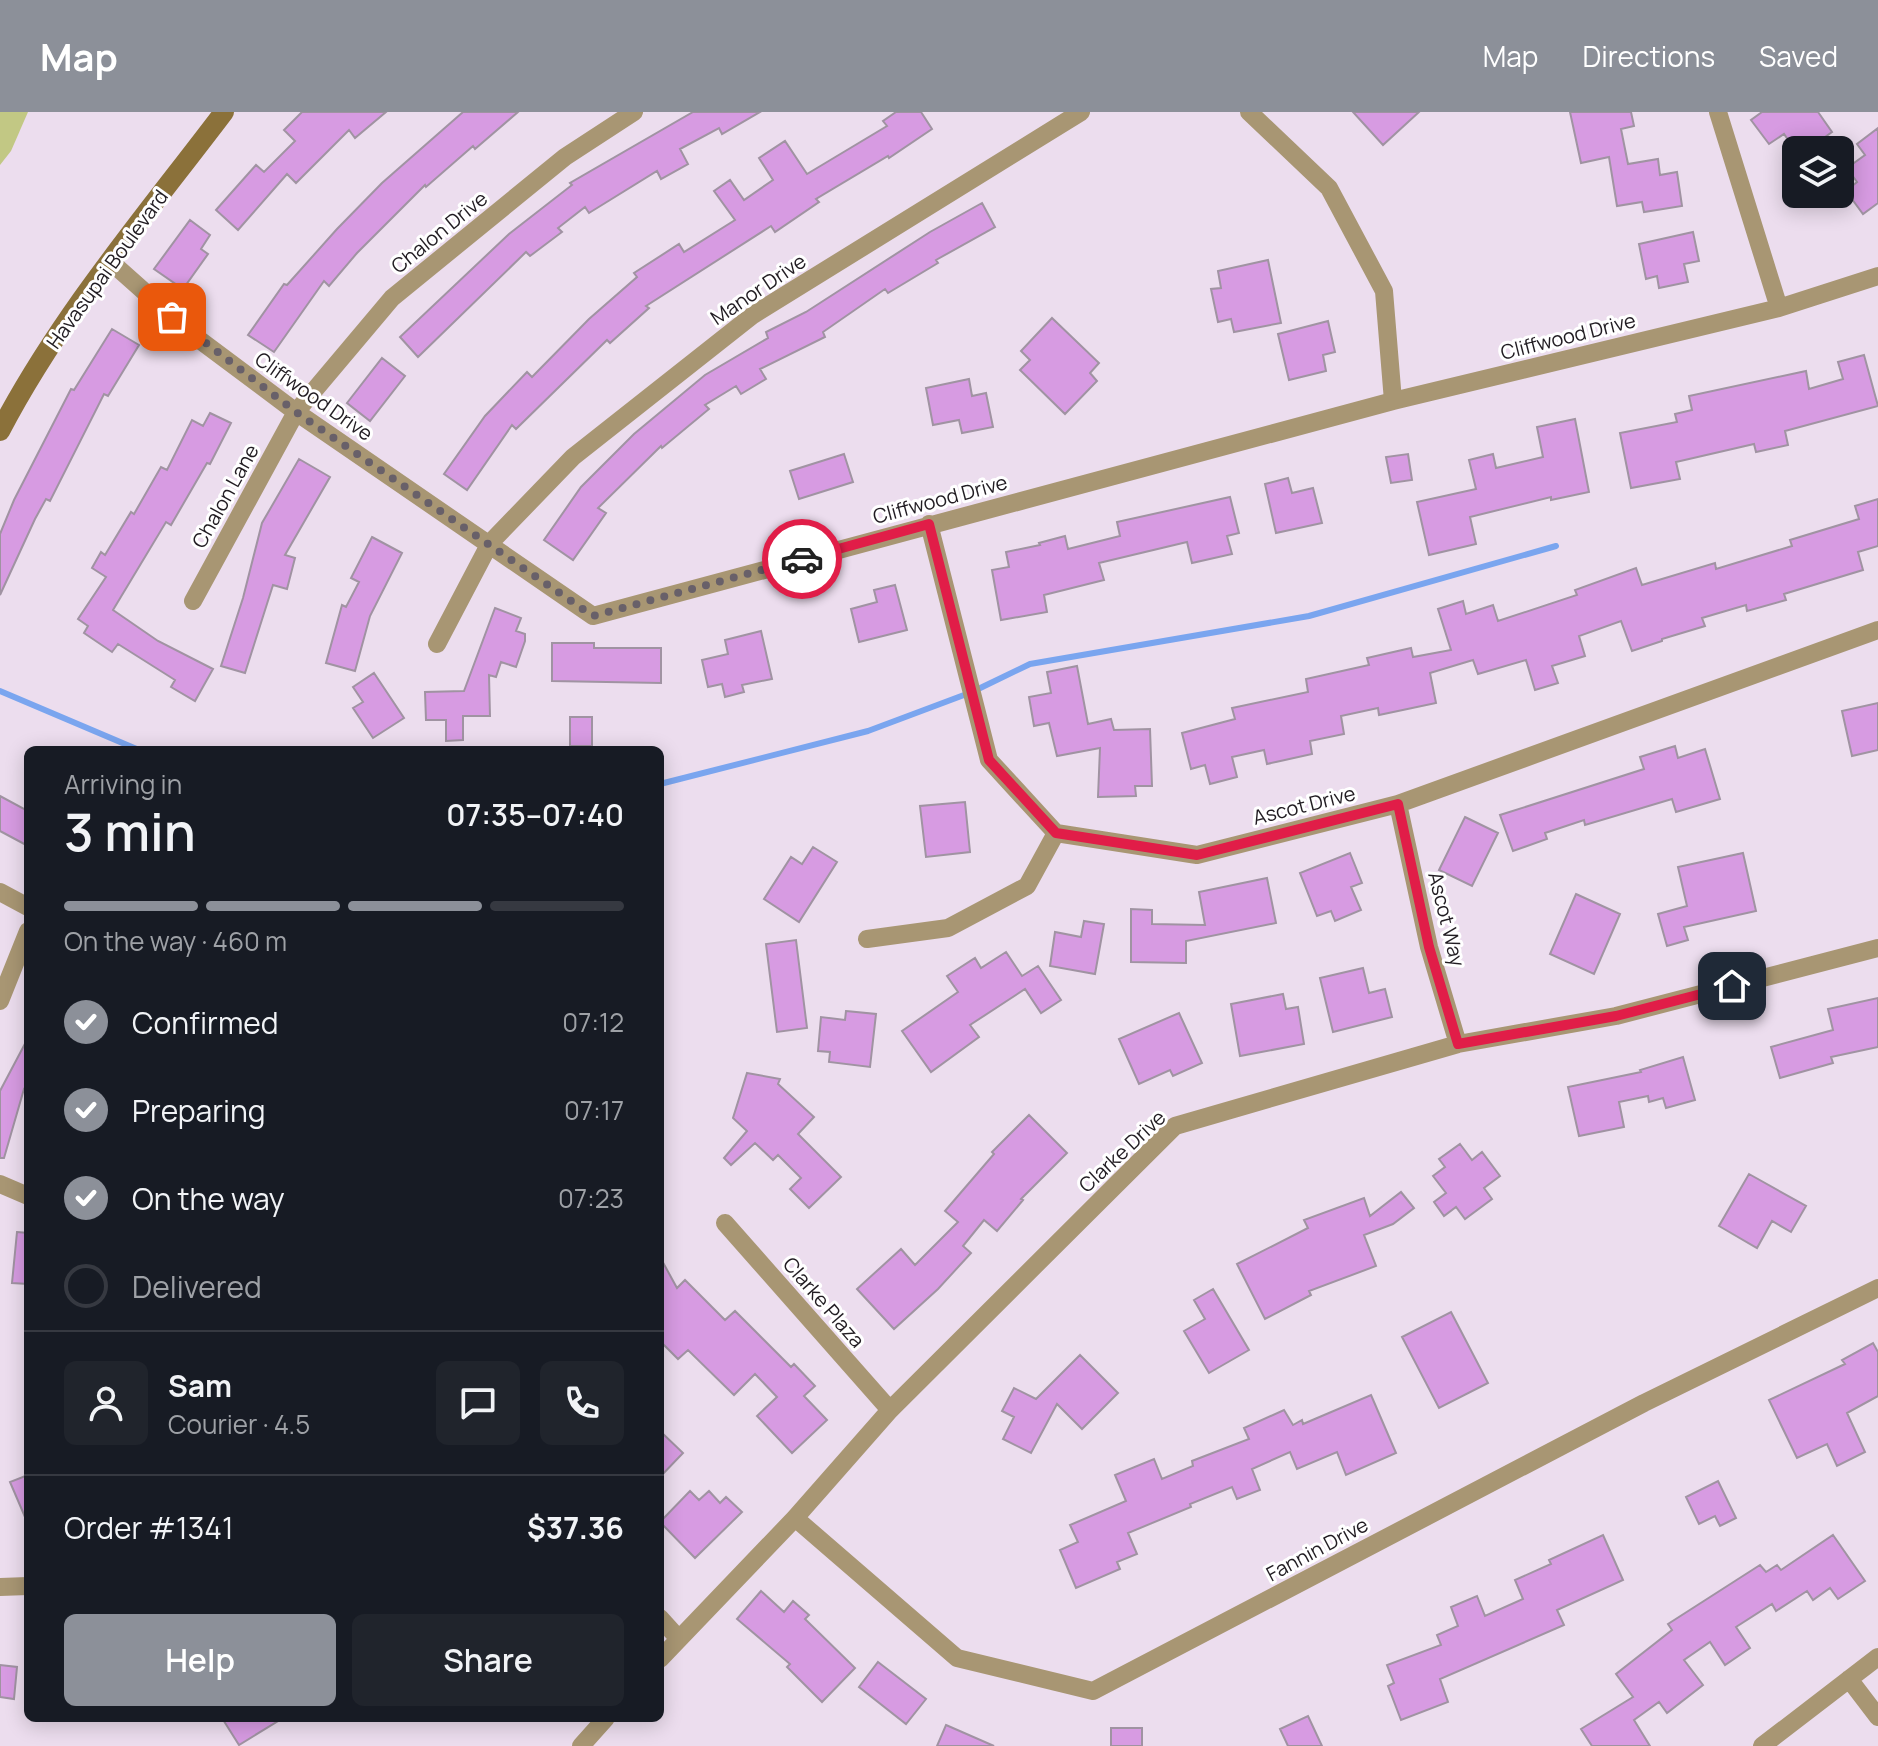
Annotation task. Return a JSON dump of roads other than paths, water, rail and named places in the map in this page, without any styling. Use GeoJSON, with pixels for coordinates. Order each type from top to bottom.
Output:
{"type":"FeatureCollection","features":[{"type":"Feature","properties":{"kind":"street","name":"Havasupai Boulevard"},"geometry":{"type":"LineString","coordinates":[[0,431],[27,380],[224,112]]}},
{"type":"Feature","properties":{"kind":"street","name":"Chalon Drive"},"geometry":{"type":"LineString","coordinates":[[296,412],[392,298],[565,157],[634,112]]}},
{"type":"Feature","properties":{"kind":"street","name":"Manor Drive"},"geometry":{"type":"LineString","coordinates":[[437,644],[490,543],[573,457],[753,315],[1081,112]]}},
{"type":"Feature","properties":{"kind":"street"},"geometry":{"type":"LineString","coordinates":[[1249,112],[1329,188],[1384,291],[1393,401]]}},
{"type":"Feature","properties":{"kind":"street"},"geometry":{"type":"LineString","coordinates":[[1718,112],[1779,308]]}},
{"type":"Feature","properties":{"kind":"street","name":"Cliffwood Drive"},"geometry":{"type":"LineString","coordinates":[[111,262],[193,335],[296,412],[593,616],[1393,401],[1779,308],[1878,276]]}},
{"type":"Feature","properties":{"kind":"street","name":"Chalon Lane"},"geometry":{"type":"LineString","coordinates":[[193,601],[296,412]]}},
{"type":"Feature","properties":{"kind":"street"},"geometry":{"type":"LineString","coordinates":[[867,939],[948,928],[1027,886],[1056,833],[989,760],[929,524]]}},
{"type":"Feature","properties":{"kind":"street","name":"Ascot Drive"},"geometry":{"type":"LineString","coordinates":[[1056,833],[1197,855],[1398,804],[1878,630]]}},
{"type":"Feature","properties":{"kind":"street","name":"Ascot Way"},"geometry":{"type":"LineString","coordinates":[[1398,804],[1429,947],[1458,1044]]}},
{"type":"Feature","properties":{"kind":"street"},"geometry":{"type":"LineString","coordinates":[[0,892],[24,905]]}},
{"type":"Feature","properties":{"kind":"street"},"geometry":{"type":"LineString","coordinates":[[0,1001],[24,941]]}},
{"type":"Feature","properties":{"kind":"street","name":"Clarke Drive"},"geometry":{"type":"LineString","coordinates":[[664,1655],[795,1518],[890,1410],[1175,1126],[1458,1044],[1616,1016],[1878,948]]}},
{"type":"Feature","properties":{"kind":"street"},"geometry":{"type":"LineString","coordinates":[[0,1184],[24,1194]]}},
{"type":"Feature","properties":{"kind":"street","name":"Clarke Plaza"},"geometry":{"type":"LineString","coordinates":[[725,1223],[890,1410]]}},
{"type":"Feature","properties":{"kind":"street","name":"Fannin Drive"},"geometry":{"type":"LineString","coordinates":[[795,1518],[957,1658],[1093,1691],[1644,1403],[1878,1288]]}},
{"type":"Feature","properties":{"kind":"street"},"geometry":{"type":"LineString","coordinates":[[0,1587],[24,1586]]}},
{"type":"Feature","properties":{"kind":"street"},"geometry":{"type":"LineString","coordinates":[[664,1622],[679,1639]]}},
{"type":"Feature","properties":{"kind":"street"},"geometry":{"type":"LineString","coordinates":[[1762,1746],[1878,1657]]}},
{"type":"Feature","properties":{"kind":"street"},"geometry":{"type":"LineString","coordinates":[[1849,1679],[1878,1717]]}},
{"type":"Feature","properties":{"kind":"street"},"geometry":{"type":"LineString","coordinates":[[581,1746],[602,1722]]}},
{"type":"Feature","properties":{"kind":"waterway"},"geometry":{"type":"LineString","coordinates":[[664,783],[868,731],[972,692],[1030,664],[1309,616],[1556,546]]}},
{"type":"Feature","properties":{"kind":"waterway"},"geometry":{"type":"LineString","coordinates":[[0,691],[130,746]]}}]}
